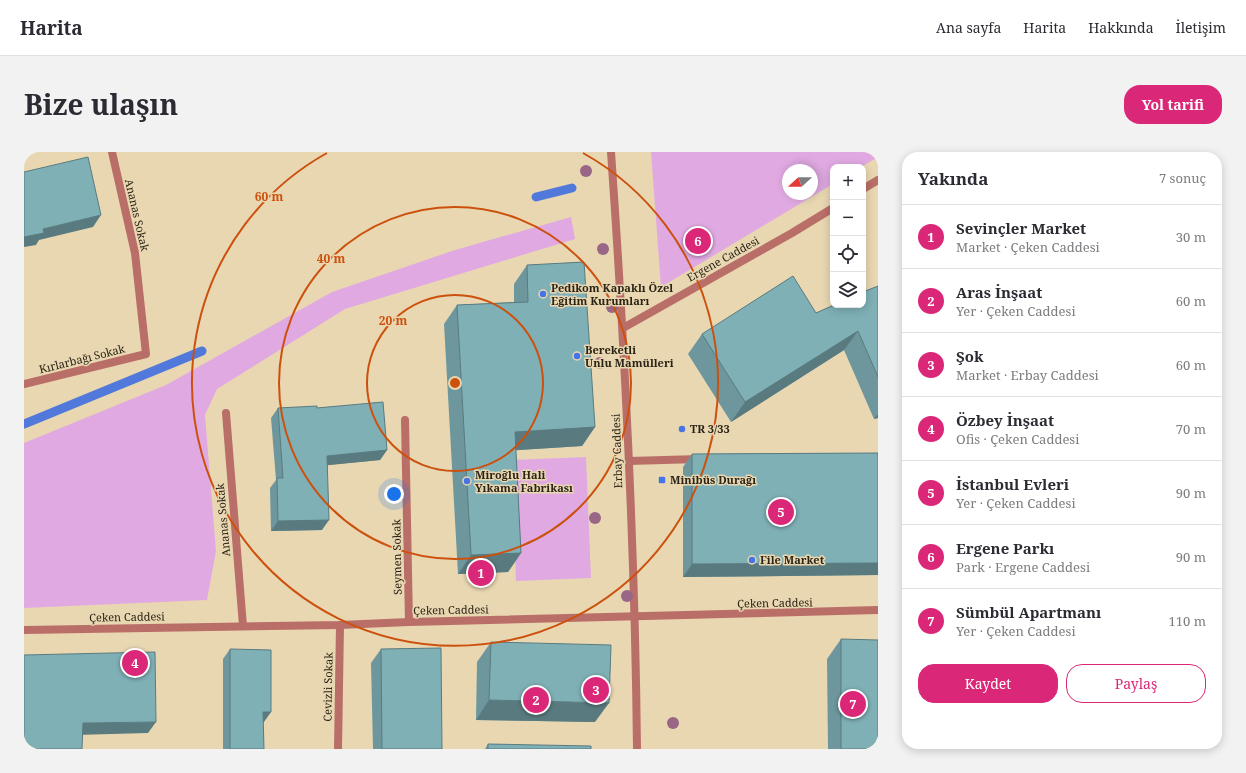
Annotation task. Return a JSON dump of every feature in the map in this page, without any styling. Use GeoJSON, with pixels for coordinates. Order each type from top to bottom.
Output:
{"type":"FeatureCollection","features":[{"type":"Feature","properties":{"kind":"street","name":"Ananas Sokak"},"geometry":{"type":"LineString","coordinates":[[112,152],[135,253],[146,354]]}},
{"type":"Feature","properties":{"kind":"street","name":"Erbay Caddesi"},"geometry":{"type":"LineString","coordinates":[[612,152],[623,328],[635,616],[637,749]]}},
{"type":"Feature","properties":{"kind":"street"},"geometry":{"type":"LineString","coordinates":[[866,187],[878,180]]}},
{"type":"Feature","properties":{"kind":"street","name":"Ergene Caddesi"},"geometry":{"type":"LineString","coordinates":[[623,328],[792,233],[830,210]]}},
{"type":"Feature","properties":{"kind":"street","name":"Kırlarbağı Sokak"},"geometry":{"type":"LineString","coordinates":[[24,384],[146,354]]}},
{"type":"Feature","properties":{"kind":"street","name":"Ananas Sokak"},"geometry":{"type":"LineString","coordinates":[[226,412],[243,626]]}},
{"type":"Feature","properties":{"kind":"street","name":"Seymen Sokak"},"geometry":{"type":"LineString","coordinates":[[405,420],[409,622]]}},
{"type":"Feature","properties":{"kind":"street"},"geometry":{"type":"LineString","coordinates":[[628,461],[710,459]]}},
{"type":"Feature","properties":{"kind":"street","name":"Çeken Caddesi"},"geometry":{"type":"LineString","coordinates":[[24,630],[340,625],[878,610]]}},
{"type":"Feature","properties":{"kind":"street","name":"Cevizli Sokak"},"geometry":{"type":"LineString","coordinates":[[338,749],[340,625]]}},
{"type":"Feature","properties":{"kind":"shaded area"},"geometry":{"type":"Polygon","coordinates":[[[651,152],[878,152],[878,157],[866,164],[830,164],[830,186],[818,193],[818,164],[782,164],[782,200],[806,200],[661,287],[651,152]]]}},
{"type":"Feature","properties":{"kind":"shaded area"},"geometry":{"type":"Polygon","coordinates":[[[571,217],[575,239],[345,309],[217,389],[205,415],[216,551],[207,600],[24,608],[24,443],[166,385],[332,292],[455,250],[571,217]]]}},
{"type":"Feature","properties":{"kind":"shaded area"},"geometry":{"type":"Polygon","coordinates":[[[586,457],[591,578],[516,581],[512,460],[586,457]]]}},
{"type":"Feature","properties":{"kind":"building"},"geometry":{"type":"Polygon","coordinates":[[[88,157],[101,215],[43,229],[44,233],[24,237],[24,172],[88,157]]]}},
{"type":"Feature","properties":{"kind":"building"},"geometry":{"type":"Polygon","coordinates":[[[584,262],[595,427],[515,432],[521,553],[471,555],[457,305],[528,302],[527,265],[584,262]]]}},
{"type":"Feature","properties":{"kind":"building"},"geometry":{"type":"Polygon","coordinates":[[[793,276],[816,313],[830,307],[830,308],[866,308],[866,291],[878,286],[878,377],[858,331],[745,402],[702,334],[793,276]]]}},
{"type":"Feature","properties":{"kind":"building"},"geometry":{"type":"Polygon","coordinates":[[[383,402],[387,450],[327,456],[329,520],[278,521],[277,478],[283,478],[278,408],[317,406],[317,408],[383,402]]]}},
{"type":"Feature","properties":{"kind":"building"},"geometry":{"type":"Polygon","coordinates":[[[878,453],[878,563],[692,564],[692,454],[878,453]]]}},
{"type":"Feature","properties":{"kind":"building"},"geometry":{"type":"Polygon","coordinates":[[[841,639],[878,640],[878,749],[841,749],[841,639]]]}},
{"type":"Feature","properties":{"kind":"building"},"geometry":{"type":"Polygon","coordinates":[[[491,642],[611,645],[609,703],[489,700],[491,642]]]}},
{"type":"Feature","properties":{"kind":"building"},"geometry":{"type":"Polygon","coordinates":[[[441,648],[442,749],[382,749],[381,649],[441,648]]]}},
{"type":"Feature","properties":{"kind":"building"},"geometry":{"type":"Polygon","coordinates":[[[230,649],[271,650],[271,712],[263,712],[264,749],[230,749],[230,649]]]}},
{"type":"Feature","properties":{"kind":"building"},"geometry":{"type":"Polygon","coordinates":[[[155,652],[156,722],[83,723],[82,749],[24,749],[24,655],[155,652]]]}},
{"type":"Feature","properties":{"kind":"building"},"geometry":{"type":"Polygon","coordinates":[[[488,744],[591,746],[591,749],[488,749],[488,744]]]}},
{"type":"Feature","properties":{"kind":"waterway"},"geometry":{"type":"LineString","coordinates":[[536,197],[572,188]]}},
{"type":"Feature","properties":{"kind":"waterway"},"geometry":{"type":"LineString","coordinates":[[24,424],[202,351]]}},
{"type":"Feature","properties":{"kind":"place","name":"Ergene Parkı"},"geometry":{"type":"Point","coordinates":[698,241]}},
{"type":"Feature","properties":{"kind":"place","name":"Pedikom Kapaklı Özel Eğitim Kurumları"},"geometry":{"type":"Point","coordinates":[543,294]}},
{"type":"Feature","properties":{"kind":"place","name":"Bereketli Unlu Mamülleri"},"geometry":{"type":"Point","coordinates":[577,356]}},
{"type":"Feature","properties":{"kind":"place","name":"TR 3/33"},"geometry":{"type":"Point","coordinates":[682,429]}},
{"type":"Feature","properties":{"kind":"place","name":"Minibüs Durağı"},"geometry":{"type":"Point","coordinates":[662,480]}},
{"type":"Feature","properties":{"kind":"place","name":"Miroğlu Hali Yıkama Fabrikası"},"geometry":{"type":"Point","coordinates":[467,481]}},
{"type":"Feature","properties":{"kind":"place","name":"İstanbul Evleri"},"geometry":{"type":"Point","coordinates":[781,512]}},
{"type":"Feature","properties":{"kind":"place","name":"File Market"},"geometry":{"type":"Point","coordinates":[752,560]}},
{"type":"Feature","properties":{"kind":"place","name":"Sevinçler Market"},"geometry":{"type":"Point","coordinates":[481,573]}},
{"type":"Feature","properties":{"kind":"place","name":"Özbey İnşaat"},"geometry":{"type":"Point","coordinates":[135,663]}},
{"type":"Feature","properties":{"kind":"place","name":"Şok"},"geometry":{"type":"Point","coordinates":[596,690]}},
{"type":"Feature","properties":{"kind":"place","name":"Aras İnşaat"},"geometry":{"type":"Point","coordinates":[536,700]}},
{"type":"Feature","properties":{"kind":"place","name":"Sümbül Apartmanı"},"geometry":{"type":"Point","coordinates":[853,704]}}]}
